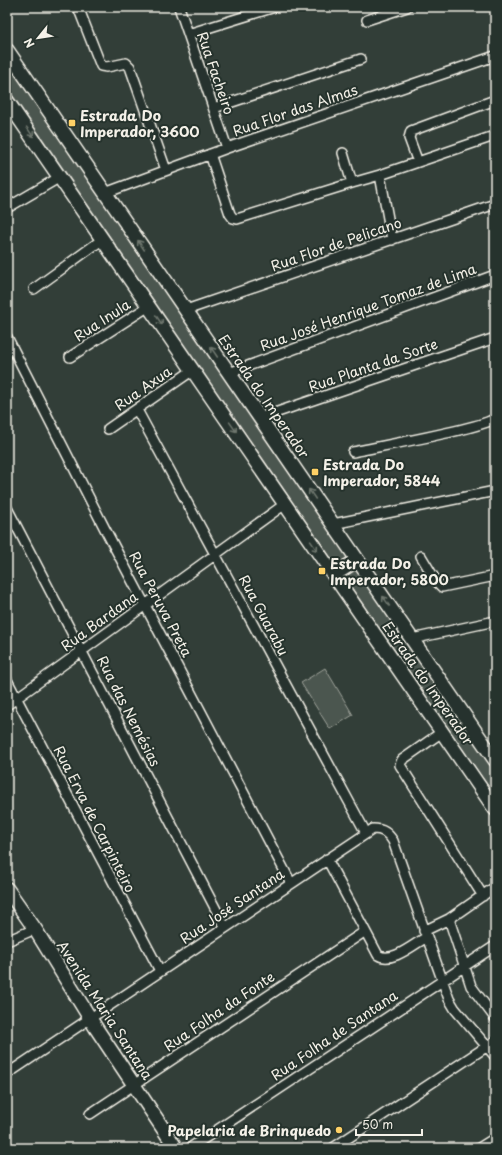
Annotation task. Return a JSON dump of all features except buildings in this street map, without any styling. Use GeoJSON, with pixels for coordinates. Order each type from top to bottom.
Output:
{"type":"FeatureCollection","features":[{"type":"Feature","properties":{"kind":"main road","name":"Estrada do Imperador"},"geometry":{"type":"LineString","coordinates":[[7,50],[495,760]]}},
{"type":"Feature","properties":{"kind":"main road","name":"Estrada do Imperador"},"geometry":{"type":"LineString","coordinates":[[7,101],[495,809]]}},
{"type":"Feature","properties":{"kind":"main road"},"geometry":{"type":"LineString","coordinates":[[334,575],[357,560]]}},
{"type":"Feature","properties":{"kind":"main road","name":"Avenida Maria Santana"},"geometry":{"type":"LineString","coordinates":[[7,889],[35,929],[90,1018],[176,1148]]}},
{"type":"Feature","properties":{"kind":"street"},"geometry":{"type":"LineString","coordinates":[[78,7],[101,66],[107,68],[126,63],[130,67],[166,170]]}},
{"type":"Feature","properties":{"kind":"street","name":"Rua Facheiro"},"geometry":{"type":"LineString","coordinates":[[179,7],[227,148]]}},
{"type":"Feature","properties":{"kind":"street"},"geometry":{"type":"LineString","coordinates":[[188,34],[275,7]]}},
{"type":"Feature","properties":{"kind":"street"},"geometry":{"type":"LineString","coordinates":[[367,20],[407,7]]}},
{"type":"Feature","properties":{"kind":"street","name":"Rua Flor das Almas"},"geometry":{"type":"LineString","coordinates":[[105,193],[227,148],[495,56]]}},
{"type":"Feature","properties":{"kind":"street"},"geometry":{"type":"LineString","coordinates":[[214,108],[361,59]]}},
{"type":"Feature","properties":{"kind":"street"},"geometry":{"type":"LineString","coordinates":[[416,158],[409,138],[411,131],[495,100]]}},
{"type":"Feature","properties":{"kind":"street"},"geometry":{"type":"LineString","coordinates":[[210,154],[230,214],[234,219],[255,215],[380,175],[491,137]]}},
{"type":"Feature","properties":{"kind":"street"},"geometry":{"type":"LineString","coordinates":[[343,153],[352,183]]}},
{"type":"Feature","properties":{"kind":"street"},"geometry":{"type":"LineString","coordinates":[[380,175],[392,240]]}},
{"type":"Feature","properties":{"kind":"street"},"geometry":{"type":"LineString","coordinates":[[7,208],[60,177]]}},
{"type":"Feature","properties":{"kind":"street","name":"Rua Flor de Pelicano"},"geometry":{"type":"LineString","coordinates":[[186,310],[495,204]]}},
{"type":"Feature","properties":{"kind":"street"},"geometry":{"type":"LineString","coordinates":[[34,290],[103,239]]}},
{"type":"Feature","properties":{"kind":"street","name":"Rua José Henrique Tomaz de Lima"},"geometry":{"type":"LineString","coordinates":[[229,373],[495,275]]}},
{"type":"Feature","properties":{"kind":"street","name":"Rua Inula"},"geometry":{"type":"LineString","coordinates":[[70,358],[149,306]]}},
{"type":"Feature","properties":{"kind":"street","name":"Rua Peruva Preta"},"geometry":{"type":"LineString","coordinates":[[7,337],[145,605],[291,882]]}},
{"type":"Feature","properties":{"kind":"street","name":"Rua Planta da Sorte"},"geometry":{"type":"LineString","coordinates":[[260,418],[495,338]]}},
{"type":"Feature","properties":{"kind":"street","name":"Rua Axua"},"geometry":{"type":"LineString","coordinates":[[108,429],[193,370]]}},
{"type":"Feature","properties":{"kind":"street","name":"Rua Guarabu"},"geometry":{"type":"LineString","coordinates":[[137,410],[366,833]]}},
{"type":"Feature","properties":{"kind":"street"},"geometry":{"type":"LineString","coordinates":[[354,452],[470,427],[489,422],[495,418]]}},
{"type":"Feature","properties":{"kind":"street"},"geometry":{"type":"LineString","coordinates":[[333,524],[495,491]]}},
{"type":"Feature","properties":{"kind":"street","name":"Rua Bardana"},"geometry":{"type":"LineString","coordinates":[[7,705],[285,504]]}},
{"type":"Feature","properties":{"kind":"street","name":"Rua das Nemésias"},"geometry":{"type":"LineString","coordinates":[[7,508],[83,651],[225,927]]}},
{"type":"Feature","properties":{"kind":"street"},"geometry":{"type":"LineString","coordinates":[[421,556],[436,581],[442,587],[495,576]]}},
{"type":"Feature","properties":{"kind":"street"},"geometry":{"type":"LineString","coordinates":[[412,639],[495,621]]}},
{"type":"Feature","properties":{"kind":"street","name":"Rua Erva de Carpinteiro"},"geometry":{"type":"LineString","coordinates":[[7,680],[160,971]]}},
{"type":"Feature","properties":{"kind":"street"},"geometry":{"type":"LineString","coordinates":[[442,732],[402,760],[400,765],[483,896]]}},
{"type":"Feature","properties":{"kind":"street","name":"Rua José Santana"},"geometry":{"type":"LineString","coordinates":[[7,1074],[291,882],[373,829],[379,829],[389,834],[393,841],[405,870],[441,981],[455,1009],[495,1056]]}},
{"type":"Feature","properties":{"kind":"street"},"geometry":{"type":"LineString","coordinates":[[327,859],[373,949],[383,958],[393,957],[495,887]]}},
{"type":"Feature","properties":{"kind":"street"},"geometry":{"type":"LineString","coordinates":[[449,919],[464,966],[475,993],[495,1018]]}},
{"type":"Feature","properties":{"kind":"street"},"geometry":{"type":"LineString","coordinates":[[7,941],[35,929]]}},
{"type":"Feature","properties":{"kind":"street","name":"Rua Folha da Fonte"},"geometry":{"type":"LineString","coordinates":[[90,1114],[364,932]]}},
{"type":"Feature","properties":{"kind":"street","name":"Rua Folha de Santana"},"geometry":{"type":"LineString","coordinates":[[190,1148],[495,946]]}},
{"type":"Feature","properties":{"kind":"street"},"geometry":{"type":"LineString","coordinates":[[333,1148],[495,1041]]}},
{"type":"Feature","properties":{"kind":"street"},"geometry":{"type":"LineString","coordinates":[[479,1148],[495,1138]]}},
{"type":"Feature","properties":{"kind":"shaded area"},"geometry":{"type":"Polygon","coordinates":[[[7,63],[495,772],[495,796],[7,87],[7,63]]]}},
{"type":"Feature","properties":{"kind":"shaded area"},"geometry":{"type":"Polygon","coordinates":[[[325,668],[353,715],[330,729],[301,683],[325,668]]]}},
{"type":"Feature","properties":{"kind":"place","name":"Estrada Do Imperador, 3600"},"geometry":{"type":"Point","coordinates":[72,123]}},
{"type":"Feature","properties":{"kind":"place","name":"Estrada Do Imperador, 5844"},"geometry":{"type":"Point","coordinates":[315,472]}},
{"type":"Feature","properties":{"kind":"place","name":"Estrada Do Imperador, 5800"},"geometry":{"type":"Point","coordinates":[322,571]}},
{"type":"Feature","properties":{"kind":"place","name":"Papelaria de Brinquedo"},"geometry":{"type":"Point","coordinates":[339,1130]}}]}
